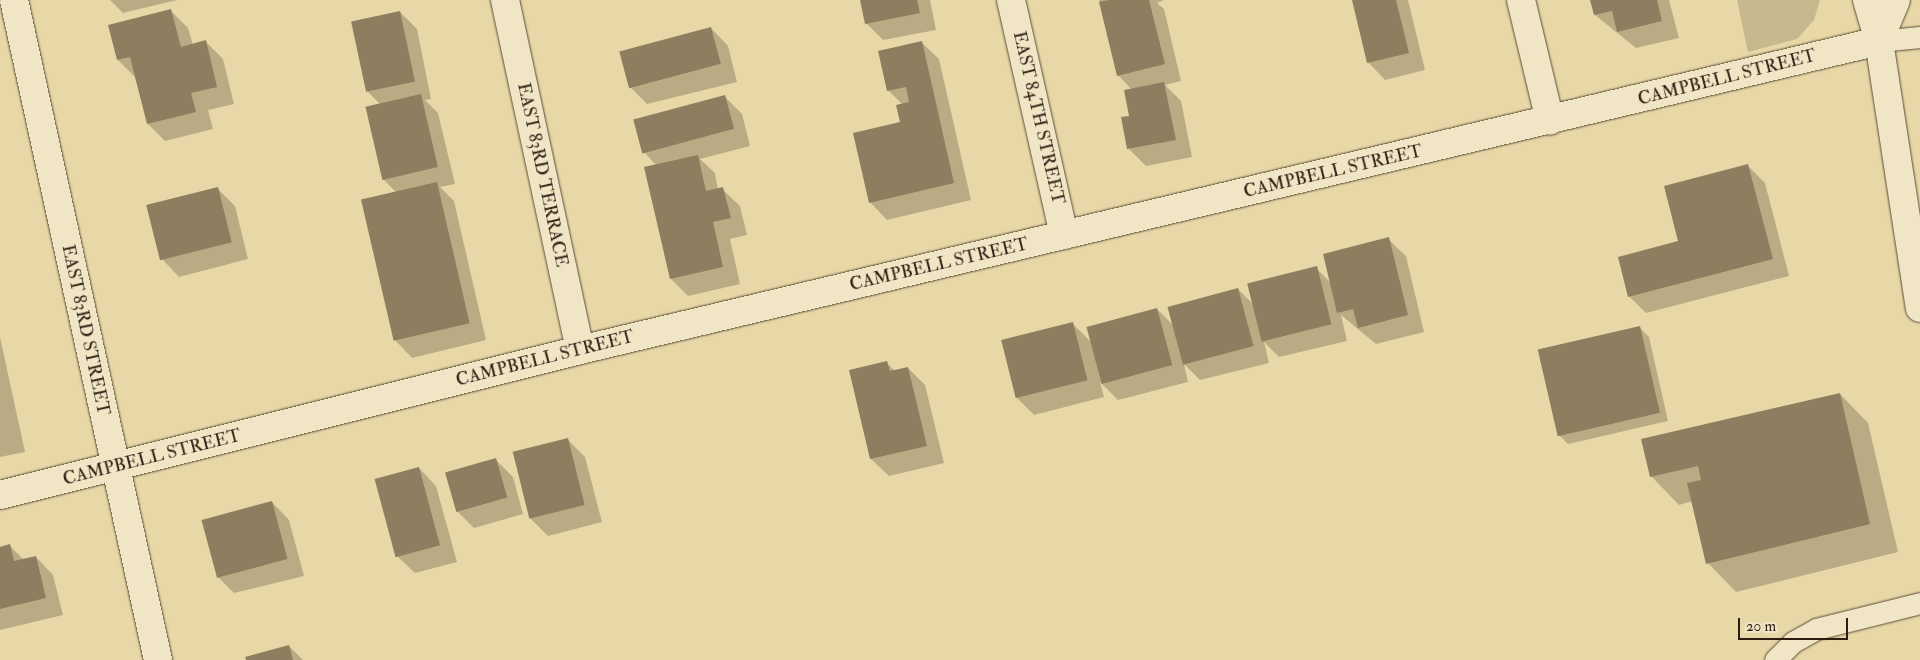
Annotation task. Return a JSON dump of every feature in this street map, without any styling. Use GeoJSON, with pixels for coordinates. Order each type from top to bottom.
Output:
{"type":"FeatureCollection","features":[{"type":"Feature","properties":{"kind":"street","name":"EAST 83RD STREET"},"geometry":{"type":"LineString","coordinates":[[14,0],[114,468],[158,660]]}},
{"type":"Feature","properties":{"kind":"street","name":"EAST 83RD TERRACE"},"geometry":{"type":"LineString","coordinates":[[505,0],[580,350]]}},
{"type":"Feature","properties":{"kind":"street","name":"EAST 84TH STREET"},"geometry":{"type":"LineString","coordinates":[[1011,0],[1064,235]]}},
{"type":"Feature","properties":{"kind":"street"},"geometry":{"type":"LineString","coordinates":[[1521,0],[1550,121]]}},
{"type":"Feature","properties":{"kind":"street"},"geometry":{"type":"LineString","coordinates":[[1867,0],[1879,41],[1920,308]]}},
{"type":"Feature","properties":{"kind":"street"},"geometry":{"type":"LineString","coordinates":[[1879,41],[1896,0]]}},
{"type":"Feature","properties":{"kind":"street","name":"CAMPBELL STREET"},"geometry":{"type":"LineString","coordinates":[[0,495],[580,350],[1550,121],[1879,41]]}},
{"type":"Feature","properties":{"kind":"lane"},"geometry":{"type":"LineString","coordinates":[[1879,41],[1920,37]]}},
{"type":"Feature","properties":{"kind":"lane"},"geometry":{"type":"LineString","coordinates":[[1775,660],[1793,642],[1816,629],[1920,603]]}},
{"type":"Feature","properties":{"kind":"shaded area"},"geometry":{"type":"Polygon","coordinates":[[[1737,0],[1820,0],[1814,20],[1797,39],[1748,52],[1737,0]]]}},
{"type":"Feature","properties":{"kind":"building"},"geometry":{"type":"Polygon","coordinates":[[[860,0],[917,0],[920,13],[865,24],[860,0]]]}},
{"type":"Feature","properties":{"kind":"building"},"geometry":{"type":"Polygon","coordinates":[[[1109,0],[1149,0],[1165,64],[1117,76],[1099,2],[1109,0]]]}},
{"type":"Feature","properties":{"kind":"building"},"geometry":{"type":"Polygon","coordinates":[[[1352,0],[1396,0],[1409,53],[1367,63],[1352,0]]]}},
{"type":"Feature","properties":{"kind":"building"},"geometry":{"type":"Polygon","coordinates":[[[1590,0],[1657,0],[1662,21],[1617,32],[1612,11],[1594,15],[1590,0]]]}},
{"type":"Feature","properties":{"kind":"building"},"geometry":{"type":"Polygon","coordinates":[[[171,9],[181,47],[206,40],[217,87],[191,93],[196,112],[147,124],[130,57],[117,60],[108,25],[171,9]]]}},
{"type":"Feature","properties":{"kind":"building"},"geometry":{"type":"Polygon","coordinates":[[[400,11],[415,81],[366,92],[351,21],[400,11]]]}},
{"type":"Feature","properties":{"kind":"building"},"geometry":{"type":"Polygon","coordinates":[[[711,27],[721,64],[629,88],[619,52],[711,27]]]}},
{"type":"Feature","properties":{"kind":"building"},"geometry":{"type":"Polygon","coordinates":[[[922,41],[954,183],[869,203],[853,133],[900,122],[896,105],[909,102],[906,87],[887,91],[878,51],[922,41]]]}},
{"type":"Feature","properties":{"kind":"building"},"geometry":{"type":"Polygon","coordinates":[[[1164,82],[1176,140],[1127,149],[1121,117],[1129,116],[1124,90],[1164,82]]]}},
{"type":"Feature","properties":{"kind":"building"},"geometry":{"type":"Polygon","coordinates":[[[421,94],[438,167],[382,180],[365,107],[421,94]]]}},
{"type":"Feature","properties":{"kind":"building"},"geometry":{"type":"Polygon","coordinates":[[[725,95],[734,129],[642,153],[633,120],[725,95]]]}},
{"type":"Feature","properties":{"kind":"building"},"geometry":{"type":"Polygon","coordinates":[[[698,155],[706,191],[723,187],[731,218],[713,222],[723,267],[670,279],[644,167],[698,155]]]}},
{"type":"Feature","properties":{"kind":"building"},"geometry":{"type":"Polygon","coordinates":[[[1748,164],[1773,259],[1628,297],[1618,257],[1678,241],[1664,186],[1748,164]]]}},
{"type":"Feature","properties":{"kind":"building"},"geometry":{"type":"Polygon","coordinates":[[[437,182],[470,323],[394,341],[361,200],[437,182]]]}},
{"type":"Feature","properties":{"kind":"building"},"geometry":{"type":"Polygon","coordinates":[[[218,187],[232,242],[160,260],[146,205],[218,187]]]}},
{"type":"Feature","properties":{"kind":"building"},"geometry":{"type":"Polygon","coordinates":[[[1389,237],[1408,315],[1358,328],[1353,309],[1337,313],[1323,254],[1389,237]]]}},
{"type":"Feature","properties":{"kind":"building"},"geometry":{"type":"Polygon","coordinates":[[[1317,266],[1332,324],[1262,342],[1247,283],[1317,266]]]}},
{"type":"Feature","properties":{"kind":"building"},"geometry":{"type":"Polygon","coordinates":[[[1238,288],[1254,346],[1183,365],[1167,307],[1238,288]]]}},
{"type":"Feature","properties":{"kind":"building"},"geometry":{"type":"Polygon","coordinates":[[[1157,308],[1172,365],[1102,384],[1086,327],[1157,308]]]}},
{"type":"Feature","properties":{"kind":"building"},"geometry":{"type":"Polygon","coordinates":[[[1073,322],[1088,380],[1016,398],[1001,340],[1073,322]]]}},
{"type":"Feature","properties":{"kind":"building"},"geometry":{"type":"Polygon","coordinates":[[[1640,326],[1660,413],[1558,436],[1538,350],[1640,326]]]}},
{"type":"Feature","properties":{"kind":"building"},"geometry":{"type":"Polygon","coordinates":[[[887,361],[890,371],[908,367],[927,446],[870,459],[849,370],[887,361]]]}},
{"type":"Feature","properties":{"kind":"building"},"geometry":{"type":"Polygon","coordinates":[[[1840,393],[1870,524],[1706,564],[1687,483],[1701,480],[1698,466],[1650,477],[1641,439],[1840,393]]]}},
{"type":"Feature","properties":{"kind":"building"},"geometry":{"type":"Polygon","coordinates":[[[568,438],[585,505],[529,519],[513,452],[568,438]]]}},
{"type":"Feature","properties":{"kind":"building"},"geometry":{"type":"Polygon","coordinates":[[[496,458],[507,497],[456,512],[445,473],[496,458]]]}},
{"type":"Feature","properties":{"kind":"building"},"geometry":{"type":"Polygon","coordinates":[[[419,467],[440,545],[396,557],[375,479],[419,467]]]}},
{"type":"Feature","properties":{"kind":"building"},"geometry":{"type":"Polygon","coordinates":[[[272,501],[288,559],[217,578],[201,520],[272,501]]]}},
{"type":"Feature","properties":{"kind":"building"},"geometry":{"type":"Polygon","coordinates":[[[10,544],[14,561],[36,556],[46,598],[0,609],[0,547],[10,544]]]}},
{"type":"Feature","properties":{"kind":"building"},"geometry":{"type":"Polygon","coordinates":[[[289,645],[293,660],[246,660],[245,657],[289,645]]]}}]}
